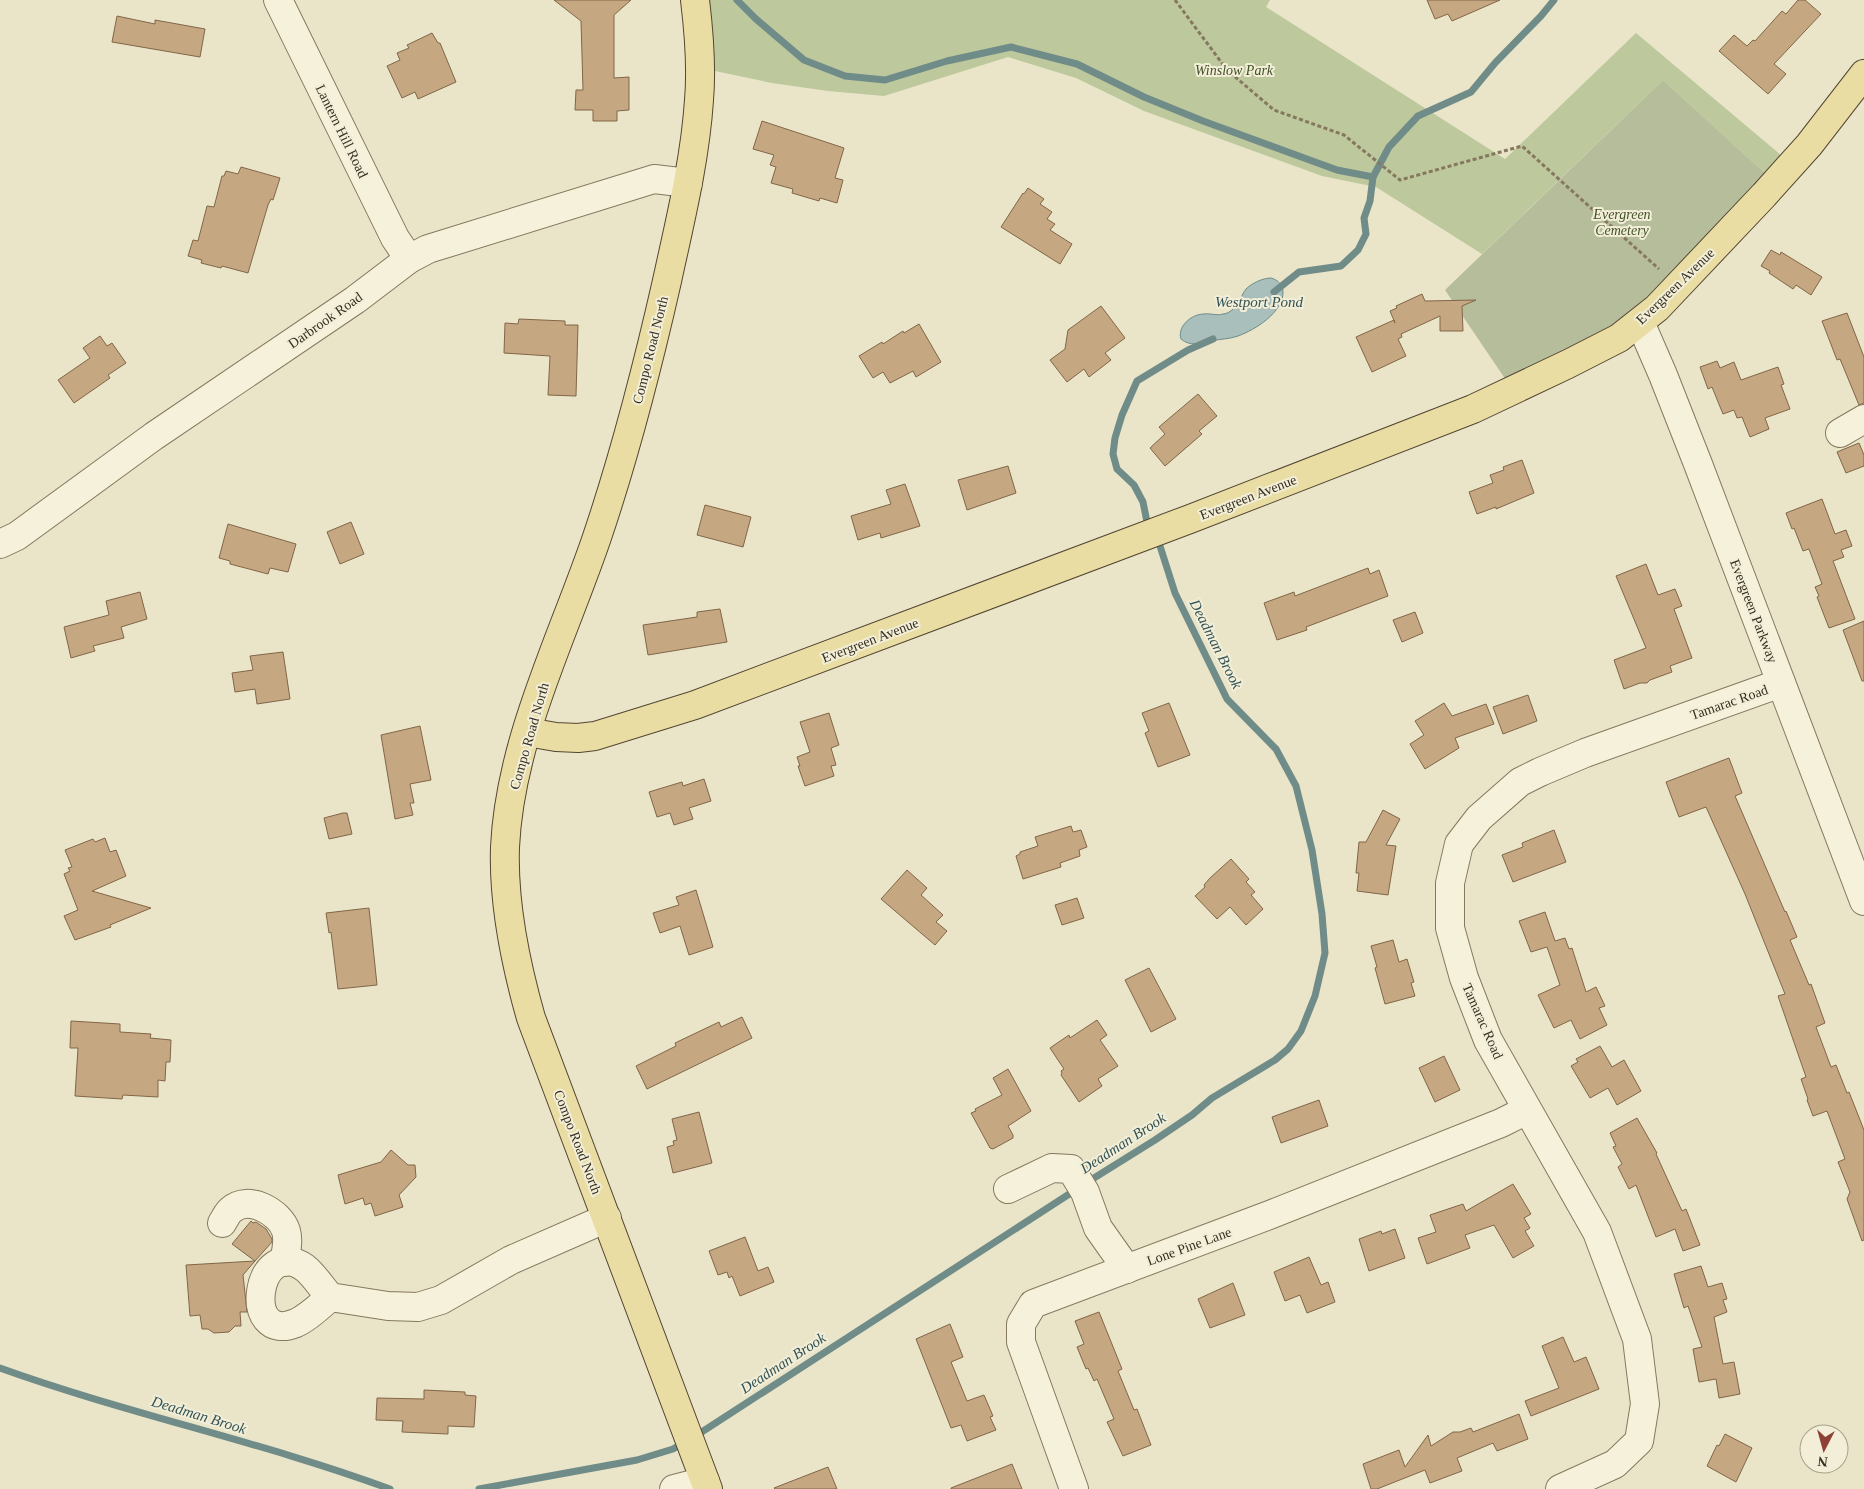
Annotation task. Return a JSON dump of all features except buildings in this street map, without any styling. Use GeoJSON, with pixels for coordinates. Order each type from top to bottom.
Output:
{"type":"FeatureCollection","features":[{"type":"Feature","properties":{"kind":"main road","name":"Compo Road North"},"geometry":{"type":"LineString","coordinates":[[695,0],[700,46],[698,117],[688,183],[658,320],[622,459],[591,555],[527,732],[516,770],[505,847],[512,939],[531,1018],[706,1485]]}},
{"type":"Feature","properties":{"kind":"main road","name":"Evergreen Avenue"},"geometry":{"type":"LineString","coordinates":[[527,732],[556,737],[578,738],[595,736],[651,720],[741,689],[1180,523],[1473,409],[1619,338],[1640,322],[1678,286],[1809,145],[1864,78]]}},
{"type":"Feature","properties":{"kind":"street","name":"Lantern Hill Road"},"geometry":{"type":"LineString","coordinates":[[278,0],[395,238],[409,259]]}},
{"type":"Feature","properties":{"kind":"street","name":"Darbrook Road"},"geometry":{"type":"LineString","coordinates":[[0,544],[17,536],[154,436],[347,306],[409,259],[428,249],[654,178],[688,183]]}},
{"type":"Feature","properties":{"kind":"street","name":"Evergreen Parkway"},"geometry":{"type":"LineString","coordinates":[[1640,322],[1667,383],[1864,901]]}},
{"type":"Feature","properties":{"kind":"street"},"geometry":{"type":"LineString","coordinates":[[1840,433],[1864,419]]}},
{"type":"Feature","properties":{"kind":"street","name":"Tamarac Road"},"geometry":{"type":"LineString","coordinates":[[1560,1489],[1615,1464],[1639,1441],[1645,1404],[1637,1339],[1597,1232],[1526,1110],[1488,1040],[1464,978],[1450,928],[1450,883],[1459,844],[1479,818],[1520,782],[1540,772],[1585,753],[1782,683]]}},
{"type":"Feature","properties":{"kind":"street","name":"Lone Pine Lane"},"geometry":{"type":"LineString","coordinates":[[1074,1489],[1021,1342],[1021,1324],[1032,1304],[1318,1196],[1501,1124],[1526,1110]]}},
{"type":"Feature","properties":{"kind":"street"},"geometry":{"type":"LineString","coordinates":[[1008,1189],[1052,1168],[1071,1169],[1082,1185],[1098,1228],[1127,1268]]}},
{"type":"Feature","properties":{"kind":"street"},"geometry":{"type":"LineString","coordinates":[[222,1223],[232,1209],[241,1205],[262,1206],[286,1229],[288,1238],[284,1262]]}},
{"type":"Feature","properties":{"kind":"street"},"geometry":{"type":"LineString","coordinates":[[330,1297],[297,1322],[285,1326],[275,1325],[266,1320],[262,1312],[260,1296],[262,1282],[268,1270],[284,1262],[293,1263],[305,1268],[330,1297],[388,1306],[418,1307],[440,1300],[511,1260],[607,1218]]}},
{"type":"Feature","properties":{"kind":"street"},"geometry":{"type":"LineString","coordinates":[[674,1489],[706,1485]]}},
{"type":"Feature","properties":{"kind":"path"},"geometry":{"type":"LineString","coordinates":[[1175,0],[1227,70],[1274,110],[1344,135],[1400,180],[1522,146],[1678,286]]}},
{"type":"Feature","properties":{"kind":"green space","name":"Winslow Park"},"geometry":{"type":"Polygon","coordinates":[[[709,0],[1270,0],[1266,7],[1505,159],[1636,33],[1782,156],[1768,176],[1663,80],[1482,254],[1376,187],[1322,176],[1144,111],[1076,78],[1008,57],[884,96],[772,83],[715,71],[709,0]]]}},
{"type":"Feature","properties":{"kind":"green space","name":"Evergreen Cemetery"},"geometry":{"type":"Polygon","coordinates":[[[1663,80],[1768,176],[1628,317],[1508,383],[1445,290],[1663,80]]]}},
{"type":"Feature","properties":{"kind":"water","name":"Westport Pond"},"geometry":{"type":"Polygon","coordinates":[[[1271,278],[1278,281],[1282,286],[1282,299],[1274,313],[1260,325],[1232,338],[1196,344],[1188,343],[1181,339],[1180,334],[1183,326],[1194,316],[1227,313],[1237,305],[1248,287],[1261,280],[1271,278]]]}},
{"type":"Feature","properties":{"kind":"waterway"},"geometry":{"type":"LineString","coordinates":[[737,0],[804,60],[845,76],[885,80],[947,61],[1011,47],[1077,64],[1144,97],[1203,121],[1337,170],[1373,177]]}},
{"type":"Feature","properties":{"kind":"waterway","name":"Deadman Brook"},"geometry":{"type":"LineString","coordinates":[[1274,292],[1299,272],[1341,266],[1358,250],[1366,234],[1364,218],[1370,201],[1373,177],[1389,147],[1418,116],[1471,92],[1495,63],[1554,0]]}},
{"type":"Feature","properties":{"kind":"waterway","name":"Deadman Brook"},"geometry":{"type":"LineString","coordinates":[[1147,522],[1143,502],[1134,485],[1117,469],[1113,454],[1115,438],[1122,415],[1137,381],[1188,350],[1213,339]]}},
{"type":"Feature","properties":{"kind":"waterway","name":"Deadman Brook"},"geometry":{"type":"LineString","coordinates":[[1086,1183],[1155,1140],[1192,1115],[1212,1098],[1275,1060],[1288,1049],[1301,1031],[1315,996],[1325,953],[1322,914],[1312,850],[1296,786],[1276,749],[1227,699],[1175,593],[1160,546]]}},
{"type":"Feature","properties":{"kind":"waterway","name":"Deadman Brook"},"geometry":{"type":"LineString","coordinates":[[694,1437],[1077,1189]]}},
{"type":"Feature","properties":{"kind":"waterway","name":"Deadman Brook"},"geometry":{"type":"LineString","coordinates":[[0,1368],[97,1400],[342,1472],[390,1489]]}},
{"type":"Feature","properties":{"kind":"waterway","name":"Deadman Brook"},"geometry":{"type":"LineString","coordinates":[[479,1489],[637,1460],[673,1449],[685,1442]]}}]}
